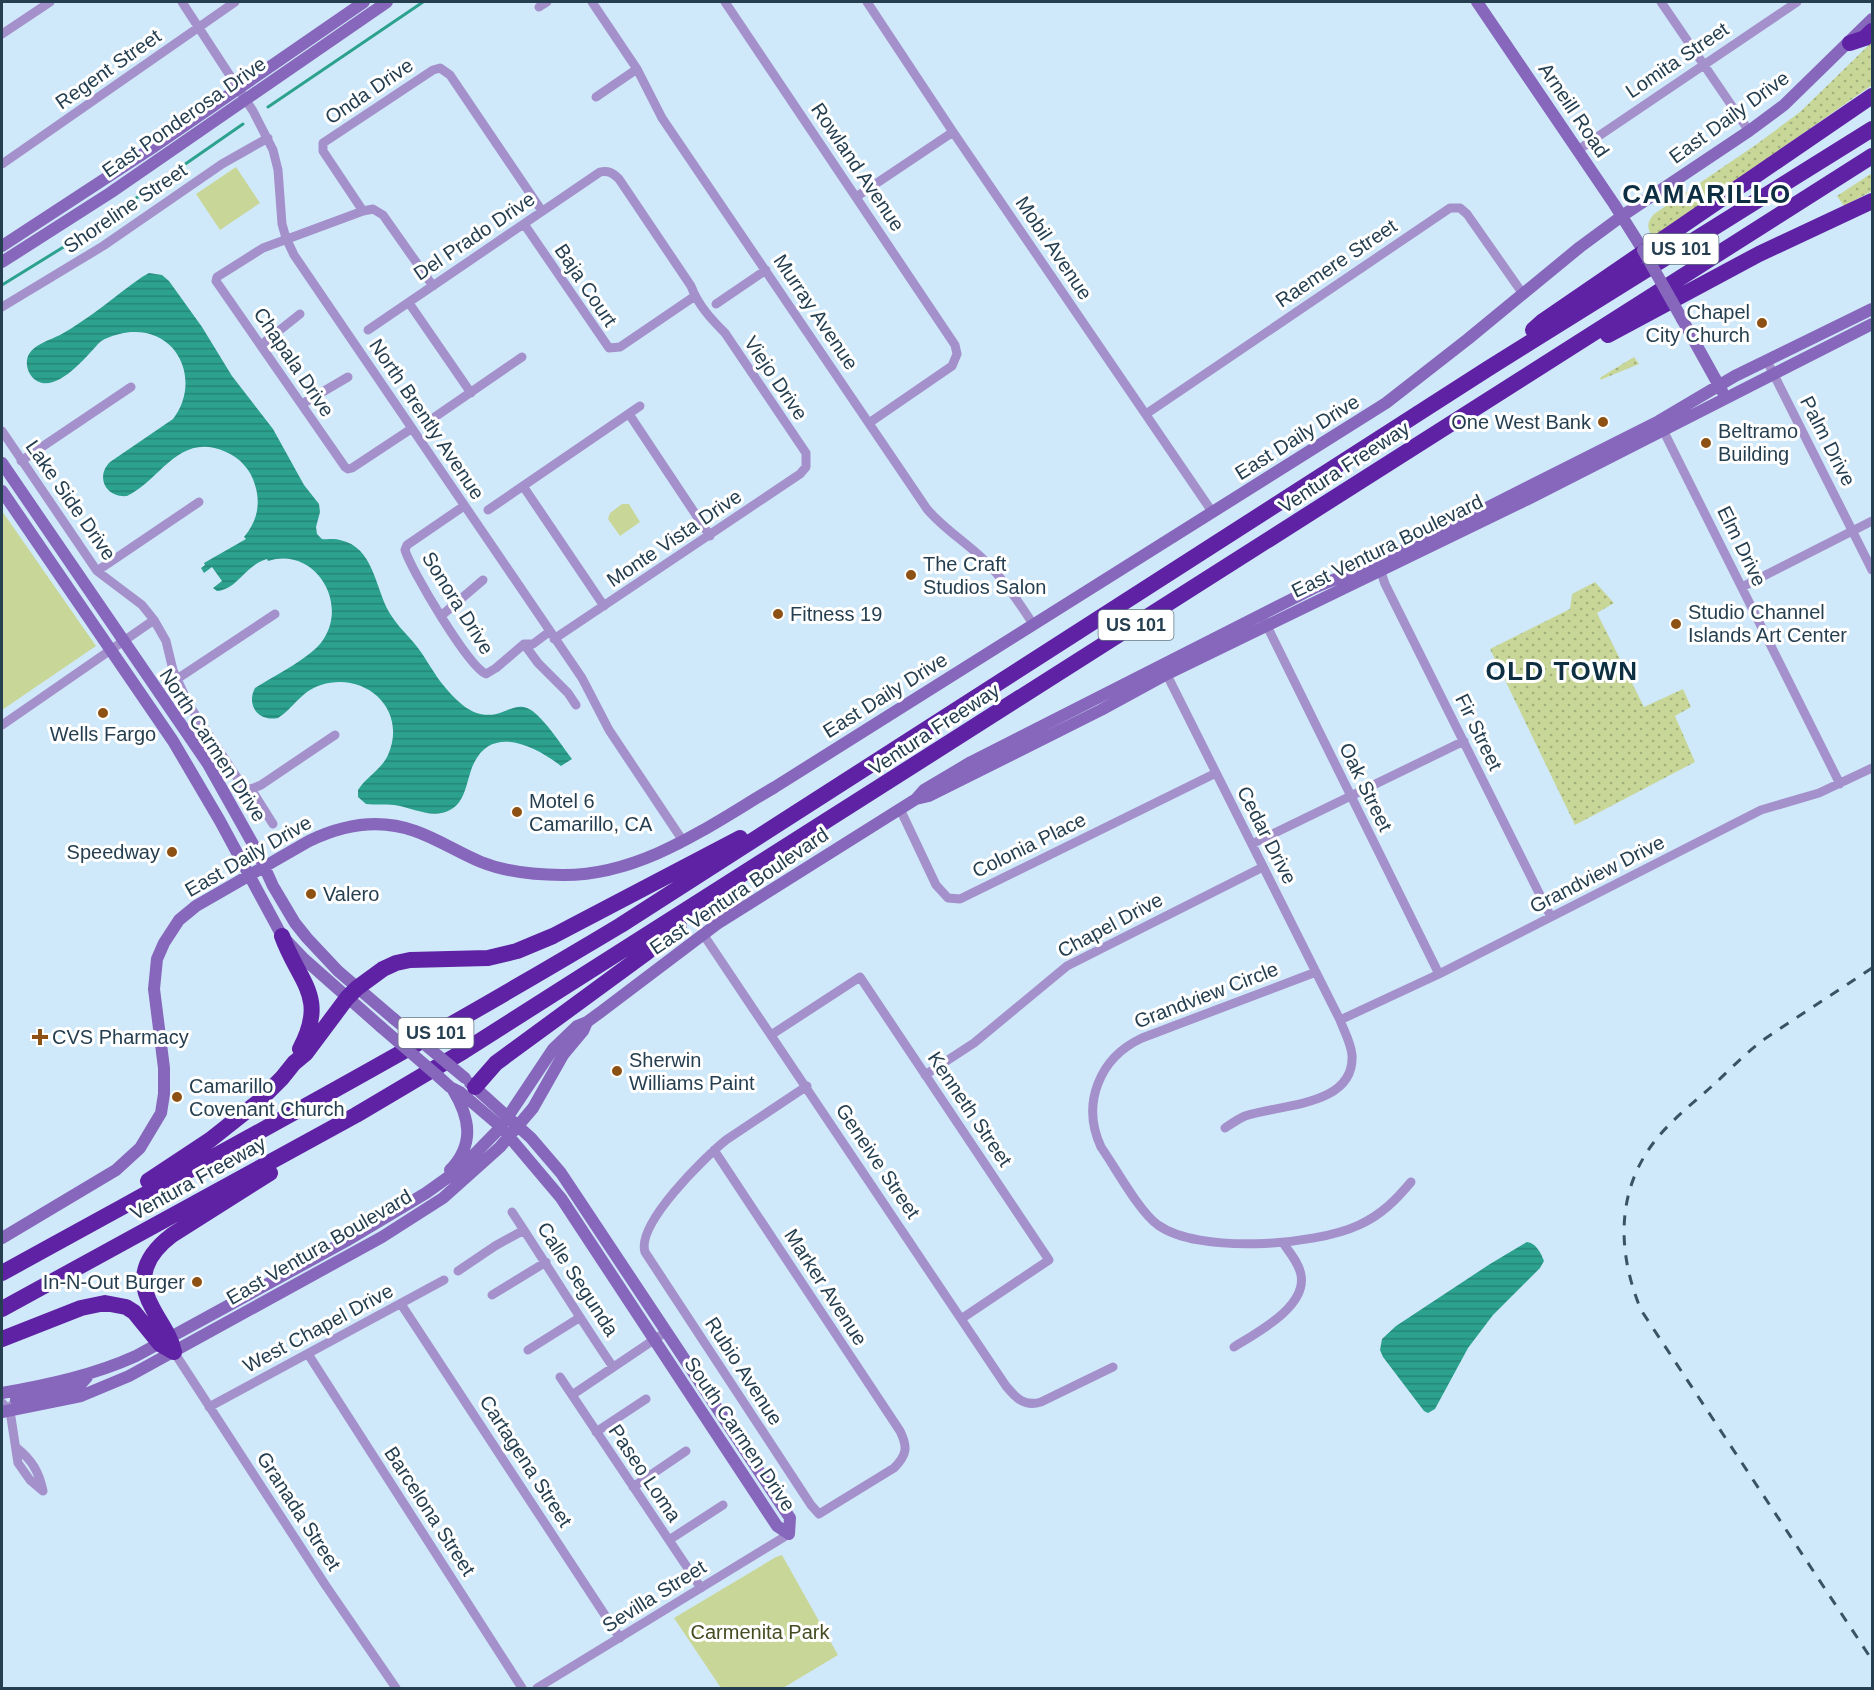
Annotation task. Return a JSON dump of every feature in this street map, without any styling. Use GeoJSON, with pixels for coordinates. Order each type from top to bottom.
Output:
{"type":"FeatureCollection","features":[{"type":"Feature","properties":{"kind":"highway"},"geometry":{"type":"LineString","coordinates":[[1850,43],[1865,38],[1872,32]]}},
{"type":"Feature","properties":{"kind":"highway"},"geometry":{"type":"LineString","coordinates":[[1489,368],[1543,321],[1872,96]]}},
{"type":"Feature","properties":{"kind":"highway","name":"Ventura Freeway"},"geometry":{"type":"LineString","coordinates":[[2,1273],[520,986],[621,926],[1489,368],[1872,129]]}},
{"type":"Feature","properties":{"kind":"highway","name":"Ventura Freeway"},"geometry":{"type":"LineString","coordinates":[[2,1309],[356,1115],[464,1051],[1872,156]]}},
{"type":"Feature","properties":{"kind":"highway"},"geometry":{"type":"LineString","coordinates":[[1537,369],[1611,333],[1759,254],[1872,201]]}},
{"type":"Feature","properties":{"kind":"highway"},"geometry":{"type":"LineString","coordinates":[[68,1236],[236,1120],[306,1053],[352,993],[383,969],[403,961],[488,958],[517,951],[538,943],[727,844],[793,814]]}},
{"type":"Feature","properties":{"kind":"highway"},"geometry":{"type":"LineString","coordinates":[[470,1083],[646,953],[735,880]]}},
{"type":"Feature","properties":{"kind":"highway"},"geometry":{"type":"LineString","coordinates":[[282,936],[309,990],[313,1008],[311,1023],[294,1063]]}},
{"type":"Feature","properties":{"kind":"highway"},"geometry":{"type":"LineString","coordinates":[[168,1344],[145,1290],[145,1267],[149,1256],[158,1245],[356,1115]]}},
{"type":"Feature","properties":{"kind":"highway"},"geometry":{"type":"LineString","coordinates":[[2,1338],[81,1308],[105,1303],[126,1307],[134,1312],[168,1344]]}},
{"type":"Feature","properties":{"kind":"main road","name":"East Ponderosa Drive"},"geometry":{"type":"LineString","coordinates":[[2,262],[110,193],[364,2]]}},
{"type":"Feature","properties":{"kind":"main road","name":"East Ponderosa Drive"},"geometry":{"type":"LineString","coordinates":[[2,246],[152,148],[387,2]]}},
{"type":"Feature","properties":{"kind":"main road","name":"Arneill Road"},"geometry":{"type":"LineString","coordinates":[[1480,3],[1634,235],[1725,398]]}},
{"type":"Feature","properties":{"kind":"main road","name":"East Daily Drive"},"geometry":{"type":"LineString","coordinates":[[2,1238],[117,1170],[147,1140],[161,1113],[165,1084],[154,989],[156,969],[160,950],[172,928],[196,906],[324,834],[366,824],[404,827],[487,864],[535,874],[565,876],[615,868],[644,860],[683,841],[775,787],[1386,404],[1580,247],[1784,105],[1872,19]]}},
{"type":"Feature","properties":{"kind":"main road","name":"East Ventura Boulevard"},"geometry":{"type":"LineString","coordinates":[[1661,425],[1719,386],[1872,309]]}},
{"type":"Feature","properties":{"kind":"main road","name":"East Ventura Boulevard"},"geometry":{"type":"LineString","coordinates":[[2,1393],[110,1368],[168,1344],[382,1237],[451,1192],[479,1167],[553,1049],[577,1026],[587,1022],[703,933],[916,799],[929,796],[1101,710],[1165,670],[1264,620],[1379,566],[1661,425],[1725,398],[1872,324]]}},
{"type":"Feature","properties":{"kind":"main road","name":"North Carmen Drive"},"geometry":{"type":"LineString","coordinates":[[2,463],[116,645],[190,770],[282,936],[352,993],[394,1019],[470,1083],[506,1127]]}},
{"type":"Feature","properties":{"kind":"main road","name":"North Carmen Drive"},"geometry":{"type":"LineString","coordinates":[[2,491],[207,764],[284,904],[307,938],[381,1028],[450,1087],[506,1127]]}},
{"type":"Feature","properties":{"kind":"main road","name":"East Ventura Boulevard"},"geometry":{"type":"LineString","coordinates":[[7,1407],[81,1396],[103,1388],[168,1344],[426,1193],[460,1168],[506,1127],[518,1125],[539,1100],[563,1055],[587,1022]]}},
{"type":"Feature","properties":{"kind":"main road"},"geometry":{"type":"LineString","coordinates":[[426,1193],[455,1164],[467,1139],[468,1125],[465,1112],[450,1087]]}},
{"type":"Feature","properties":{"kind":"main road","name":"South Carmen Drive"},"geometry":{"type":"LineString","coordinates":[[518,1125],[561,1173],[580,1199],[667,1330],[790,1518],[789,1534]]}},
{"type":"Feature","properties":{"kind":"main road","name":"South Carmen Drive"},"geometry":{"type":"LineString","coordinates":[[506,1127],[561,1198],[777,1526],[789,1534]]}},
{"type":"Feature","properties":{"kind":"main road"},"geometry":{"type":"LineString","coordinates":[[7,1407],[80,1384],[89,1374]]}},
{"type":"Feature","properties":{"kind":"street"},"geometry":{"type":"LineString","coordinates":[[2,34],[50,2]]}},
{"type":"Feature","properties":{"kind":"street","name":"North Brently Avenue"},"geometry":{"type":"LineString","coordinates":[[182,2],[242,93],[268,138],[278,170],[279,209],[286,238],[309,279],[582,678],[609,730],[683,841]]}},
{"type":"Feature","properties":{"kind":"street","name":"Regent Street"},"geometry":{"type":"LineString","coordinates":[[2,164],[235,2]]}},
{"type":"Feature","properties":{"kind":"street","name":"Murray Avenue"},"geometry":{"type":"LineString","coordinates":[[592,2],[637,69],[662,118],[927,509],[1002,580],[1033,624]]}},
{"type":"Feature","properties":{"kind":"street","name":"Rowland Avenue"},"geometry":{"type":"LineString","coordinates":[[724,2],[953,342],[957,354],[956,361],[947,370],[869,423]]}},
{"type":"Feature","properties":{"kind":"street","name":"Mobil Avenue"},"geometry":{"type":"LineString","coordinates":[[867,2],[1213,513]]}},
{"type":"Feature","properties":{"kind":"street"},"geometry":{"type":"LineString","coordinates":[[1661,2],[1749,131]]}},
{"type":"Feature","properties":{"kind":"street","name":"Lomita Street"},"geometry":{"type":"LineString","coordinates":[[1578,150],[1797,2]]}},
{"type":"Feature","properties":{"kind":"street","name":"Onda Drive"},"geometry":{"type":"LineString","coordinates":[[363,211],[323,151],[323,143],[433,70],[443,69],[450,75],[542,211]]}},
{"type":"Feature","properties":{"kind":"street"},"geometry":{"type":"LineString","coordinates":[[597,97],[637,69]]}},
{"type":"Feature","properties":{"kind":"street"},"geometry":{"type":"LineString","coordinates":[[856,196],[953,132]]}},
{"type":"Feature","properties":{"kind":"street","name":"Shoreline Street"},"geometry":{"type":"LineString","coordinates":[[2,307],[102,246],[222,164],[268,138]]}},
{"type":"Feature","properties":{"kind":"street","name":"Del Prado Drive"},"geometry":{"type":"LineString","coordinates":[[368,330],[600,172],[605,171],[611,172],[619,179],[691,286],[695,296]]}},
{"type":"Feature","properties":{"kind":"street","name":"Raemere Street"},"geometry":{"type":"LineString","coordinates":[[1146,414],[1450,208],[1458,207],[1466,212],[1522,294]]}},
{"type":"Feature","properties":{"kind":"street"},"geometry":{"type":"LineString","coordinates":[[286,238],[373,209],[383,215],[433,286]]}},
{"type":"Feature","properties":{"kind":"street","name":"Baja Court"},"geometry":{"type":"LineString","coordinates":[[524,224],[609,348],[620,347],[695,296]]}},
{"type":"Feature","properties":{"kind":"street","name":"Chapala Drive"},"geometry":{"type":"LineString","coordinates":[[286,238],[249,255],[216,277],[216,281],[348,470],[411,429]]}},
{"type":"Feature","properties":{"kind":"street"},"geometry":{"type":"LineString","coordinates":[[716,304],[765,270]]}},
{"type":"Feature","properties":{"kind":"street","name":"Viejo Drive"},"geometry":{"type":"LineString","coordinates":[[695,296],[709,317],[724,333],[806,453],[807,462]]}},
{"type":"Feature","properties":{"kind":"street"},"geometry":{"type":"LineString","coordinates":[[409,303],[471,393]]}},
{"type":"Feature","properties":{"kind":"street"},"geometry":{"type":"LineString","coordinates":[[261,345],[300,314]]}},
{"type":"Feature","properties":{"kind":"street"},"geometry":{"type":"LineString","coordinates":[[429,421],[522,357]]}},
{"type":"Feature","properties":{"kind":"street","name":"Palm Drive"},"geometry":{"type":"LineString","coordinates":[[1767,361],[1872,570]]}},
{"type":"Feature","properties":{"kind":"street"},"geometry":{"type":"LineString","coordinates":[[302,404],[348,377]]}},
{"type":"Feature","properties":{"kind":"street"},"geometry":{"type":"LineString","coordinates":[[21,461],[131,387]]}},
{"type":"Feature","properties":{"kind":"street"},"geometry":{"type":"LineString","coordinates":[[488,510],[640,406]]}},
{"type":"Feature","properties":{"kind":"street"},"geometry":{"type":"LineString","coordinates":[[629,414],[710,536]]}},
{"type":"Feature","properties":{"kind":"street","name":"Elm Drive"},"geometry":{"type":"LineString","coordinates":[[1661,425],[1840,784]]}},
{"type":"Feature","properties":{"kind":"street","name":"Lake Side Drive"},"geometry":{"type":"LineString","coordinates":[[2,431],[97,571],[142,605],[154,620],[166,641],[177,680],[189,705],[240,782],[244,787],[251,789],[273,824]]}},
{"type":"Feature","properties":{"kind":"street","name":"Monte Vista Drive"},"geometry":{"type":"LineString","coordinates":[[486,674],[524,644],[533,644],[552,635],[604,606],[710,536],[800,474],[807,462]]}},
{"type":"Feature","properties":{"kind":"street"},"geometry":{"type":"LineString","coordinates":[[523,486],[604,606]]}},
{"type":"Feature","properties":{"kind":"street"},"geometry":{"type":"LineString","coordinates":[[97,571],[199,502]]}},
{"type":"Feature","properties":{"kind":"street","name":"Sonora Drive"},"geometry":{"type":"LineString","coordinates":[[464,506],[406,544],[405,549],[441,616],[471,662],[486,674]]}},
{"type":"Feature","properties":{"kind":"street"},"geometry":{"type":"LineString","coordinates":[[1742,587],[1872,521]]}},
{"type":"Feature","properties":{"kind":"street","name":"Fir Street"},"geometry":{"type":"LineString","coordinates":[[1379,566],[1385,584],[1551,917]]}},
{"type":"Feature","properties":{"kind":"street"},"geometry":{"type":"LineString","coordinates":[[441,616],[483,580]]}},
{"type":"Feature","properties":{"kind":"street"},"geometry":{"type":"LineString","coordinates":[[177,680],[275,614]]}},
{"type":"Feature","properties":{"kind":"street"},"geometry":{"type":"LineString","coordinates":[[2,725],[154,620]]}},
{"type":"Feature","properties":{"kind":"street","name":"Oak Street"},"geometry":{"type":"LineString","coordinates":[[1264,620],[1439,974]]}},
{"type":"Feature","properties":{"kind":"street"},"geometry":{"type":"LineString","coordinates":[[524,644],[576,705]]}},
{"type":"Feature","properties":{"kind":"street","name":"Cedar Drive"},"geometry":{"type":"LineString","coordinates":[[1165,670],[1340,1020],[1352,1053],[1349,1074],[1342,1085],[1323,1097],[1243,1117],[1225,1128]]}},
{"type":"Feature","properties":{"kind":"street"},"geometry":{"type":"LineString","coordinates":[[251,789],[261,785],[335,735]]}},
{"type":"Feature","properties":{"kind":"street"},"geometry":{"type":"LineString","coordinates":[[1252,844],[1464,741]]}},
{"type":"Feature","properties":{"kind":"street","name":"Grandview Drive"},"geometry":{"type":"LineString","coordinates":[[1340,1020],[1439,974],[1761,810],[1819,793],[1872,768]]}},
{"type":"Feature","properties":{"kind":"street","name":"Colonia Place"},"geometry":{"type":"LineString","coordinates":[[900,809],[936,885],[948,898],[960,899],[1216,772]]}},
{"type":"Feature","properties":{"kind":"street","name":"Chapel Drive"},"geometry":{"type":"LineString","coordinates":[[926,1075],[974,1043],[1066,966],[1263,867]]}},
{"type":"Feature","properties":{"kind":"street","name":"Geneive Street"},"geometry":{"type":"LineString","coordinates":[[703,933],[1018,1401],[1028,1404],[1041,1402],[1113,1367]]}},
{"type":"Feature","properties":{"kind":"street","name":"Grandview Circle"},"geometry":{"type":"LineString","coordinates":[[1316,972],[1134,1041],[1120,1051],[1100,1077],[1093,1101],[1093,1126],[1101,1148],[1146,1215],[1160,1227],[1179,1236],[1207,1242],[1283,1243],[1326,1237],[1359,1225],[1384,1210],[1411,1182]]}},
{"type":"Feature","properties":{"kind":"street","name":"Kenneth Street"},"geometry":{"type":"LineString","coordinates":[[771,1035],[860,977],[926,1075],[1049,1260],[961,1319]]}},
{"type":"Feature","properties":{"kind":"street"},"geometry":{"type":"LineString","coordinates":[[714,1150],[807,1086]]}},
{"type":"Feature","properties":{"kind":"street","name":"Rubio Avenue"},"geometry":{"type":"LineString","coordinates":[[714,1150],[686,1178],[664,1205],[644,1239],[643,1246],[741,1399],[819,1514]]}},
{"type":"Feature","properties":{"kind":"street","name":"Marker Avenue"},"geometry":{"type":"LineString","coordinates":[[714,1150],[900,1431],[906,1445],[903,1458],[894,1468],[819,1514]]}},
{"type":"Feature","properties":{"kind":"street","name":"Calle Segunda"},"geometry":{"type":"LineString","coordinates":[[512,1212],[613,1367]]}},
{"type":"Feature","properties":{"kind":"street"},"geometry":{"type":"LineString","coordinates":[[458,1271],[524,1230]]}},
{"type":"Feature","properties":{"kind":"street"},"geometry":{"type":"LineString","coordinates":[[1234,1347],[1282,1315],[1299,1291],[1301,1273],[1283,1243]]}},
{"type":"Feature","properties":{"kind":"street"},"geometry":{"type":"LineString","coordinates":[[492,1295],[546,1262]]}},
{"type":"Feature","properties":{"kind":"street","name":"West Chapel Drive"},"geometry":{"type":"LineString","coordinates":[[209,1407],[444,1280]]}},
{"type":"Feature","properties":{"kind":"street","name":"Cartagena Street"},"geometry":{"type":"LineString","coordinates":[[401,1304],[620,1638]]}},
{"type":"Feature","properties":{"kind":"street"},"geometry":{"type":"LineString","coordinates":[[528,1350],[579,1318]]}},
{"type":"Feature","properties":{"kind":"street","name":"Calle Segunda"},"geometry":{"type":"LineString","coordinates":[[572,1395],[667,1330]]}},
{"type":"Feature","properties":{"kind":"street","name":"Granada Street"},"geometry":{"type":"LineString","coordinates":[[168,1344],[396,1689]]}},
{"type":"Feature","properties":{"kind":"street","name":"Barcelona Street"},"geometry":{"type":"LineString","coordinates":[[308,1354],[522,1689]]}},
{"type":"Feature","properties":{"kind":"street","name":"Paseo Loma"},"geometry":{"type":"LineString","coordinates":[[560,1377],[701,1588]]}},
{"type":"Feature","properties":{"kind":"street"},"geometry":{"type":"LineString","coordinates":[[596,1432],[646,1399]]}},
{"type":"Feature","properties":{"kind":"street"},"geometry":{"type":"LineString","coordinates":[[7,1407],[17,1448],[28,1457],[39,1474],[43,1491]]}},
{"type":"Feature","properties":{"kind":"street"},"geometry":{"type":"LineString","coordinates":[[633,1487],[686,1451]]}},
{"type":"Feature","properties":{"kind":"street"},"geometry":{"type":"LineString","coordinates":[[669,1540],[723,1505]]}},
{"type":"Feature","properties":{"kind":"street","name":"Sevilla Street"},"geometry":{"type":"LineString","coordinates":[[537,1689],[789,1534]]}},
{"type":"Feature","properties":{"kind":"green space"},"geometry":{"type":"Polygon","coordinates":[[[1872,42],[1872,85],[1653,239],[1648,226],[1654,214],[1800,112],[1872,42]]]}},
{"type":"Feature","properties":{"kind":"green space"},"geometry":{"type":"Polygon","coordinates":[[[236,167],[260,203],[220,230],[196,194],[236,167]]]}},
{"type":"Feature","properties":{"kind":"green space"},"geometry":{"type":"Polygon","coordinates":[[[1872,173],[1872,191],[1844,206],[1837,196],[1872,173]]]}},
{"type":"Feature","properties":{"kind":"green space"},"geometry":{"type":"Polygon","coordinates":[[[1634,357],[1639,364],[1600,380],[1601,377],[1634,357]]]}},
{"type":"Feature","properties":{"kind":"green space"},"geometry":{"type":"Polygon","coordinates":[[[622,504],[629,504],[640,522],[620,536],[608,519],[610,513],[622,504]]]}},
{"type":"Feature","properties":{"kind":"green space"},"geometry":{"type":"Polygon","coordinates":[[[2,511],[96,646],[2,710],[2,511]]]}},
{"type":"Feature","properties":{"kind":"green space"},"geometry":{"type":"Polygon","coordinates":[[[1595,582],[1614,603],[1597,613],[1644,707],[1683,689],[1691,707],[1675,716],[1695,762],[1575,825],[1490,649],[1570,609],[1572,594],[1595,582]]]}},
{"type":"Feature","properties":{"kind":"green space","name":"Carmenita Park"},"geometry":{"type":"Polygon","coordinates":[[[782,1555],[838,1655],[783,1688],[721,1688],[674,1618],[782,1555]]]}},
{"type":"Feature","properties":{"kind":"shaded area"},"geometry":{"type":"Polygon","coordinates":[[[149,273],[162,275],[169,281],[202,327],[232,376],[273,429],[304,485],[319,504],[317,534],[322,539],[338,539],[351,544],[360,551],[372,570],[392,617],[418,648],[450,693],[470,710],[486,715],[516,707],[533,711],[572,759],[561,766],[527,746],[503,742],[492,744],[482,751],[474,763],[462,797],[448,811],[435,814],[394,805],[366,804],[358,797],[358,790],[385,760],[393,738],[392,723],[387,709],[379,698],[367,689],[338,682],[321,685],[308,691],[278,718],[271,719],[256,711],[252,700],[255,688],[302,659],[323,640],[330,625],[332,610],[329,594],[323,581],[312,569],[300,562],[285,559],[268,561],[267,559],[252,567],[230,586],[217,591],[213,588],[222,581],[212,567],[204,573],[201,568],[205,565],[204,563],[246,539],[244,537],[255,519],[258,506],[257,492],[251,474],[240,461],[226,452],[210,447],[183,452],[139,489],[127,496],[113,494],[103,480],[103,474],[110,462],[173,419],[181,405],[185,390],[185,375],[181,361],[173,349],[162,339],[148,333],[131,332],[104,339],[71,372],[53,382],[37,381],[28,369],[29,354],[35,348],[81,322],[149,273]]]}},
{"type":"Feature","properties":{"kind":"shaded area"},"geometry":{"type":"Polygon","coordinates":[[[1527,1242],[1536,1246],[1544,1261],[1540,1268],[1493,1315],[1468,1348],[1435,1409],[1428,1413],[1424,1411],[1383,1357],[1380,1350],[1382,1339],[1396,1326],[1527,1242]]]}},
{"type":"Feature","properties":{"kind":"waterway"},"geometry":{"type":"LineString","coordinates":[[268,107],[423,2]]}},
{"type":"Feature","properties":{"kind":"waterway"},"geometry":{"type":"LineString","coordinates":[[2,285],[83,235],[243,124]]}},
{"type":"Feature","properties":{"kind":"railway"},"geometry":{"type":"LineString","coordinates":[[1872,968],[1761,1042],[1670,1124],[1644,1157],[1634,1178],[1627,1199],[1624,1221],[1627,1266],[1641,1310],[1872,1660]]}},
{"type":"Feature","properties":{"kind":"place","name":"Chapel City Church"},"geometry":{"type":"Point","coordinates":[1762,323]}},
{"type":"Feature","properties":{"kind":"place","name":"One West Bank"},"geometry":{"type":"Point","coordinates":[1603,422]}},
{"type":"Feature","properties":{"kind":"place","name":"Beltramo Building"},"geometry":{"type":"Point","coordinates":[1706,443]}},
{"type":"Feature","properties":{"kind":"place","name":"The Craft Studios Salon"},"geometry":{"type":"Point","coordinates":[911,575]}},
{"type":"Feature","properties":{"kind":"place","name":"Fitness 19"},"geometry":{"type":"Point","coordinates":[778,614]}},
{"type":"Feature","properties":{"kind":"place","name":"Studio Channel Islands Art Center"},"geometry":{"type":"Point","coordinates":[1676,624]}},
{"type":"Feature","properties":{"kind":"place","name":"Wells Fargo"},"geometry":{"type":"Point","coordinates":[103,713]}},
{"type":"Feature","properties":{"kind":"place","name":"Motel 6 Camarillo, CA"},"geometry":{"type":"Point","coordinates":[517,812]}},
{"type":"Feature","properties":{"kind":"place","name":"Speedway"},"geometry":{"type":"Point","coordinates":[172,852]}},
{"type":"Feature","properties":{"kind":"place","name":"Valero"},"geometry":{"type":"Point","coordinates":[311,894]}},
{"type":"Feature","properties":{"kind":"place","name":"CVS Pharmacy"},"geometry":{"type":"Point","coordinates":[40,1037]}},
{"type":"Feature","properties":{"kind":"place","name":"Sherwin Williams Paint"},"geometry":{"type":"Point","coordinates":[617,1071]}},
{"type":"Feature","properties":{"kind":"place","name":"Camarillo Covenant Church"},"geometry":{"type":"Point","coordinates":[177,1097]}},
{"type":"Feature","properties":{"kind":"place","name":"In-N-Out Burger"},"geometry":{"type":"Point","coordinates":[197,1282]}},
{"type":"Feature","properties":{"kind":"district","name":"CAMARILLO"},"geometry":{"type":"Point","coordinates":[1707,194]}},
{"type":"Feature","properties":{"kind":"district","name":"OLD TOWN"},"geometry":{"type":"Point","coordinates":[1562,671]}}]}
